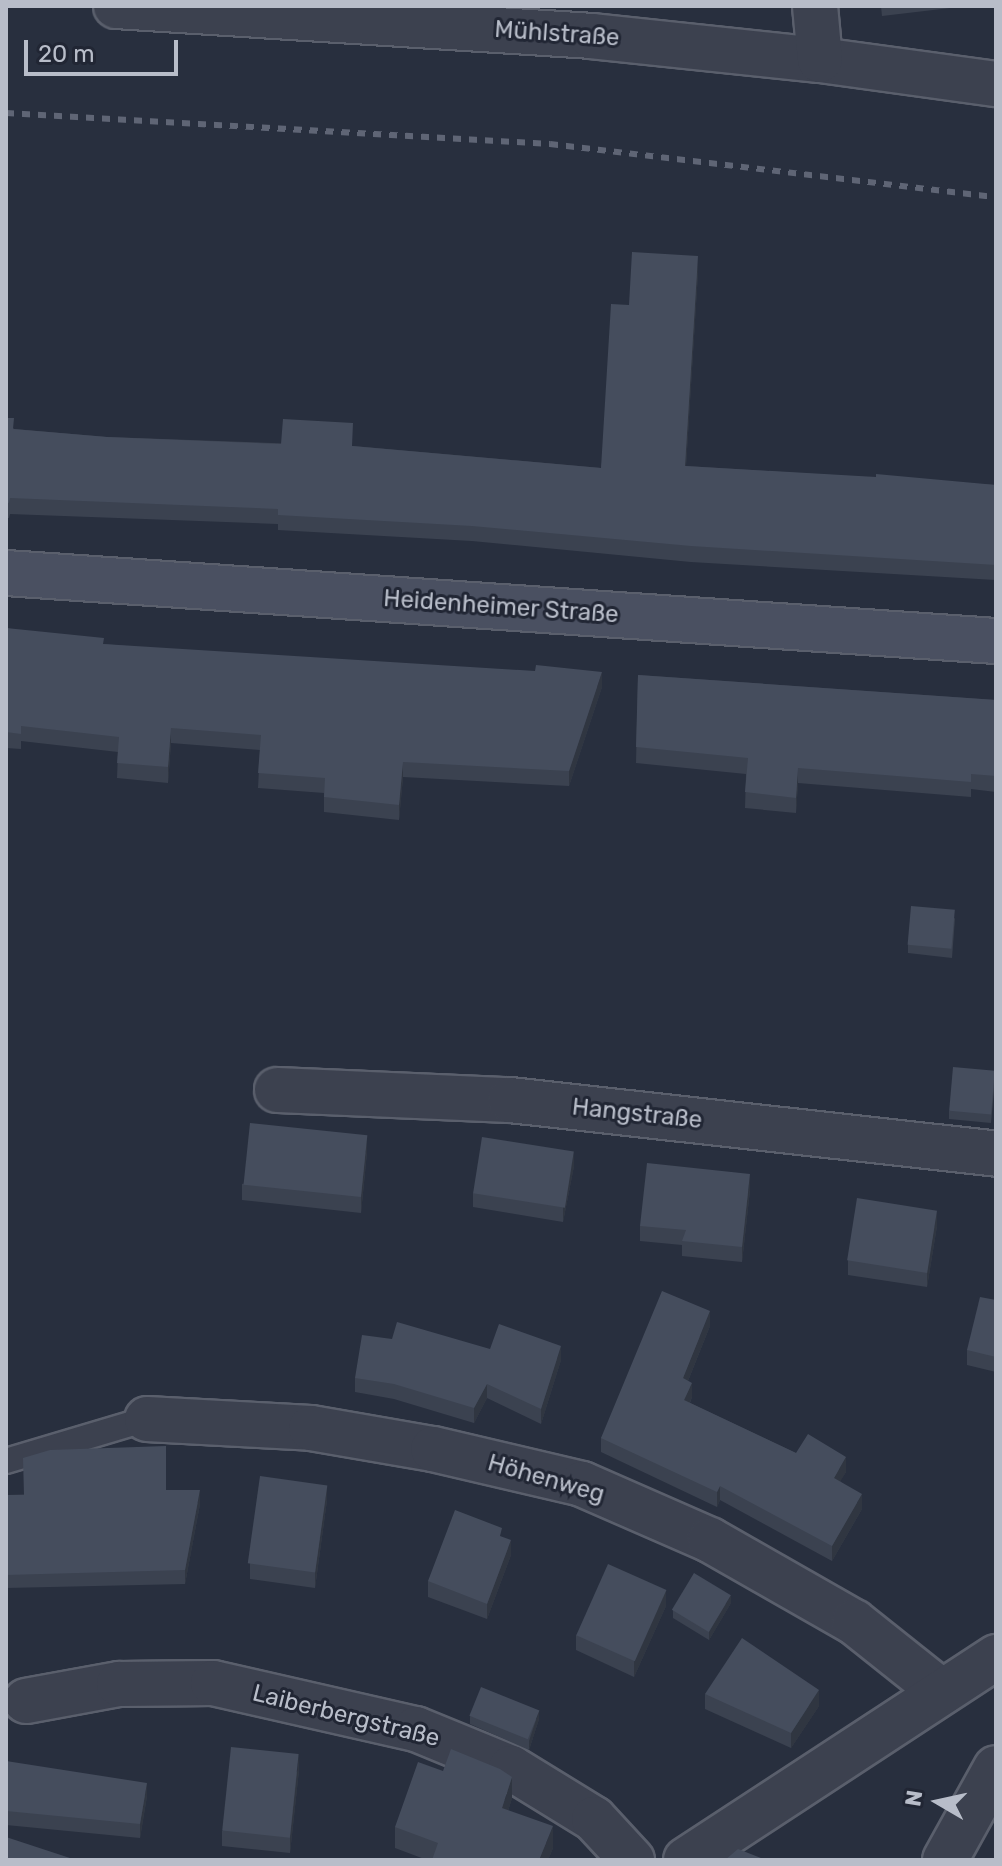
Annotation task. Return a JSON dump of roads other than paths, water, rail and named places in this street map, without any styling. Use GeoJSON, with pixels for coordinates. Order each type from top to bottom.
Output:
{"type":"FeatureCollection","features":[{"type":"Feature","properties":{"kind":"street","name":"Mühlstraße"},"geometry":{"type":"LineString","coordinates":[[116,6],[591,36],[820,60],[996,84]]}},
{"type":"Feature","properties":{"kind":"street"},"geometry":{"type":"LineString","coordinates":[[815,6],[820,60]]}},
{"type":"Feature","properties":{"kind":"street","name":"Heidenheimer Straße"},"geometry":{"type":"LineString","coordinates":[[6,573],[996,641]]}},
{"type":"Feature","properties":{"kind":"street","name":"Hangstraße"},"geometry":{"type":"LineString","coordinates":[[277,1090],[510,1100],[996,1154]]}},
{"type":"Feature","properties":{"kind":"street","name":"Höhenweg"},"geometry":{"type":"LineString","coordinates":[[147,1419],[311,1428],[433,1449],[582,1484],[710,1540],[854,1622],[942,1692]]}},
{"type":"Feature","properties":{"kind":"street"},"geometry":{"type":"LineString","coordinates":[[686,1860],[996,1657]]}},
{"type":"Feature","properties":{"kind":"street","name":"Laiberbergstraße"},"geometry":{"type":"LineString","coordinates":[[26,1701],[119,1684],[213,1683],[416,1729],[523,1775],[594,1819],[632,1860]]}},
{"type":"Feature","properties":{"kind":"street"},"geometry":{"type":"LineString","coordinates":[[945,1860],[996,1768]]}},
{"type":"Feature","properties":{"kind":"lane"},"geometry":{"type":"LineString","coordinates":[[6,1461],[147,1419]]}},
{"type":"Feature","properties":{"kind":"railway"},"geometry":{"type":"LineString","coordinates":[[6,113],[550,144],[996,197]]}}]}
